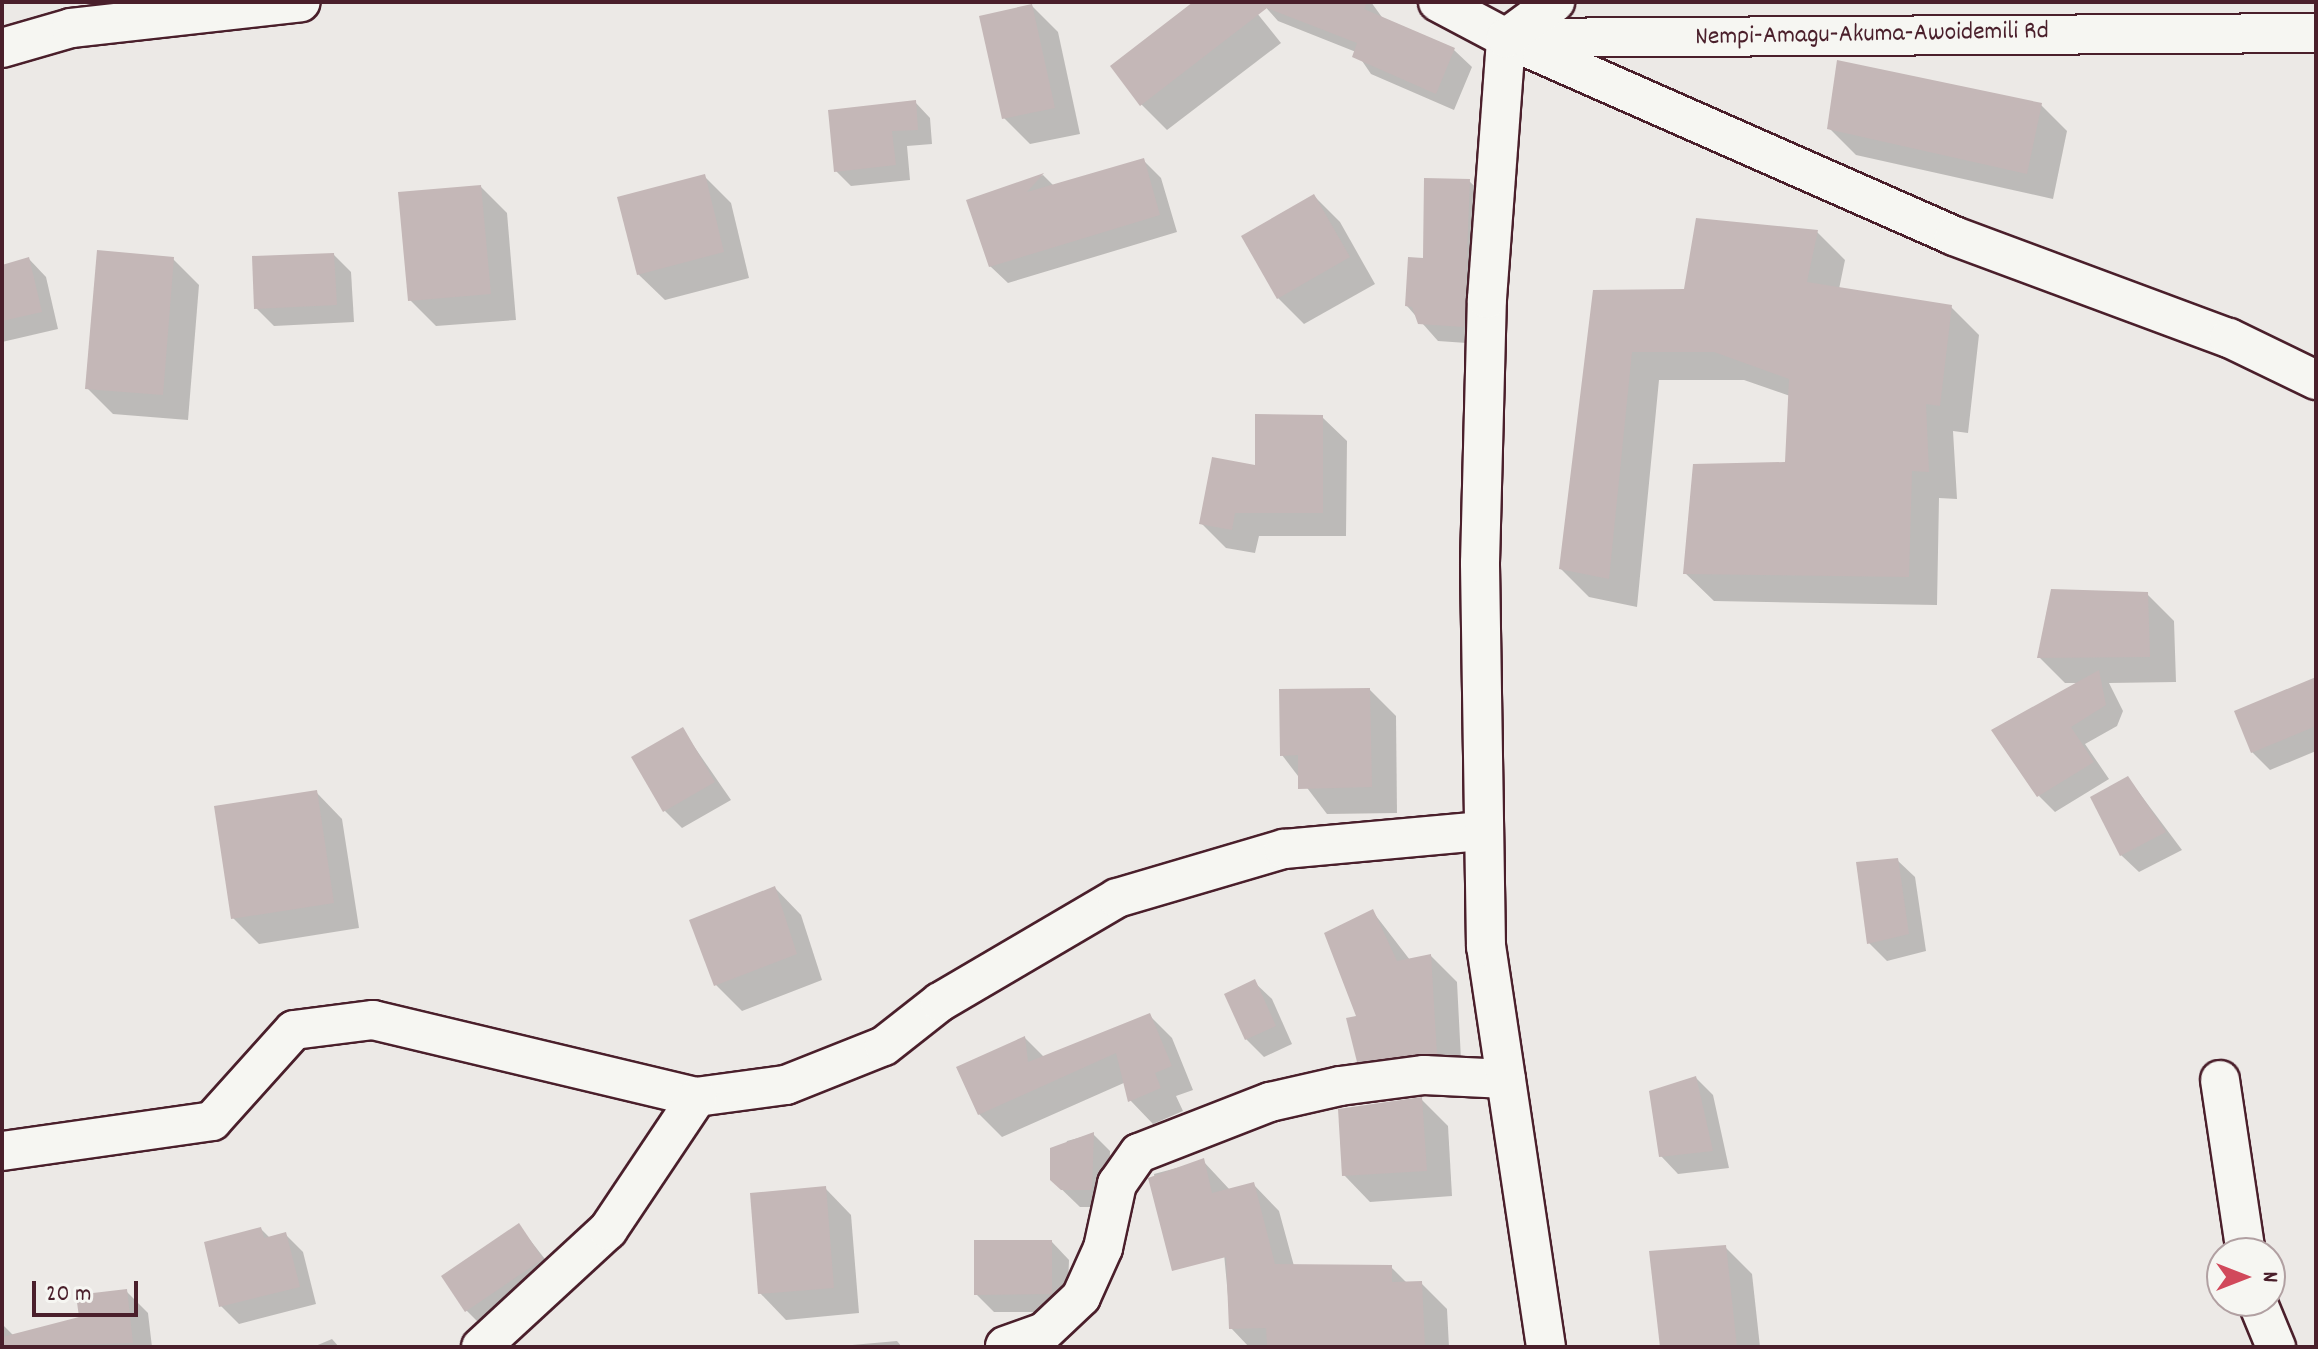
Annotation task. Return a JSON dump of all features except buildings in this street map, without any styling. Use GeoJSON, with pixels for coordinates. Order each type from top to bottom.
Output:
{"type":"FeatureCollection","features":[{"type":"Feature","properties":{"kind":"street"},"geometry":{"type":"LineString","coordinates":[[2,48],[71,28],[301,2]]}},
{"type":"Feature","properties":{"kind":"street","name":"Nempi-Amagu-Akuma-Awoidemili Rd"},"geometry":{"type":"LineString","coordinates":[[1438,2],[1506,38],[2316,33]]}},
{"type":"Feature","properties":{"kind":"street"},"geometry":{"type":"LineString","coordinates":[[1546,1347],[1486,947],[1483,831],[1487,299],[1506,38],[1555,2]]}},
{"type":"Feature","properties":{"kind":"street"},"geometry":{"type":"LineString","coordinates":[[1506,38],[1954,236],[2229,338],[2316,380]]}},
{"type":"Feature","properties":{"kind":"street"},"geometry":{"type":"LineString","coordinates":[[2,1151],[212,1121],[294,1030],[373,1020],[697,1097],[786,1085],[884,1046],[940,1002],[1117,898],[1284,849],[1483,831]]}},
{"type":"Feature","properties":{"kind":"street"},"geometry":{"type":"LineString","coordinates":[[1005,1346],[1044,1332],[1081,1297],[1117,1184],[1139,1153],[1270,1102],[1340,1086],[1424,1075],[1506,1079]]}},
{"type":"Feature","properties":{"kind":"street"},"geometry":{"type":"LineString","coordinates":[[2220,1080],[2244,1237]]}},
{"type":"Feature","properties":{"kind":"street"},"geometry":{"type":"LineString","coordinates":[[481,1347],[608,1230],[697,1097]]}},
{"type":"Feature","properties":{"kind":"street"},"geometry":{"type":"LineString","coordinates":[[2264,1317],[2276,1347]]}}]}
